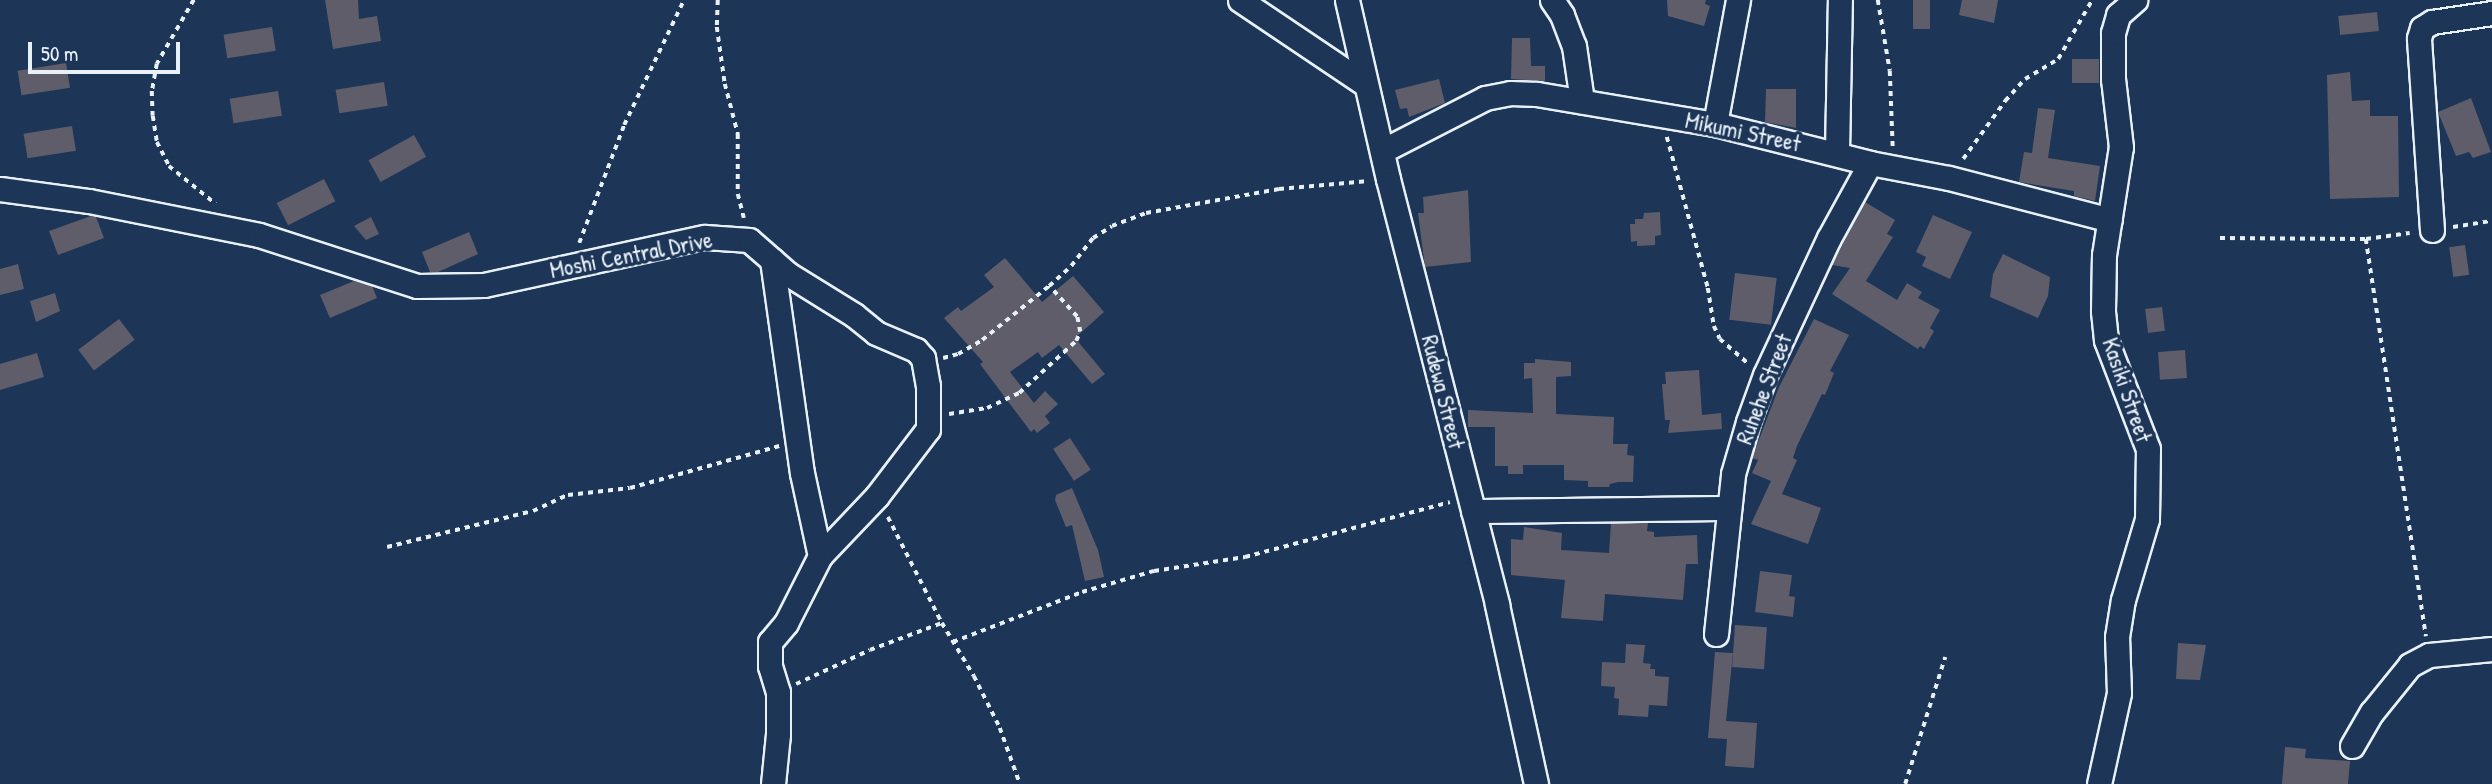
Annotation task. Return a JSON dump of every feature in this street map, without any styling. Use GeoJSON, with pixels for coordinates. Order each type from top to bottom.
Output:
{"type":"FeatureCollection","features":[{"type":"Feature","properties":{"kind":"street"},"geometry":{"type":"LineString","coordinates":[[1240,0],[1365,84]]}},
{"type":"Feature","properties":{"kind":"street","name":"Rudewa Street"},"geometry":{"type":"LineString","coordinates":[[1347,0],[1388,179],[1497,604],[1536,784]]}},
{"type":"Feature","properties":{"kind":"street"},"geometry":{"type":"LineString","coordinates":[[1552,0],[1562,15],[1574,46],[1582,101]]}},
{"type":"Feature","properties":{"kind":"street"},"geometry":{"type":"LineString","coordinates":[[1715,124],[1738,0]]}},
{"type":"Feature","properties":{"kind":"street"},"geometry":{"type":"LineString","coordinates":[[1837,152],[1840,0]]}},
{"type":"Feature","properties":{"kind":"street","name":"Kasiki Street"},"geometry":{"type":"LineString","coordinates":[[2099,784],[2119,693],[2117,637],[2123,600],[2147,519],[2149,477],[2148,449],[2106,340],[2104,254],[2121,147],[2113,79],[2113,33],[2118,15],[2135,0]]}},
{"type":"Feature","properties":{"kind":"street"},"geometry":{"type":"LineString","coordinates":[[2432,230],[2419,38],[2422,27],[2432,22],[2492,13]]}},
{"type":"Feature","properties":{"kind":"street","name":"Mikumi Street"},"geometry":{"type":"LineString","coordinates":[[1382,151],[1485,97],[1510,93],[1582,101],[1715,124],[1837,152],[1870,163],[1949,178],[2110,220]]}},
{"type":"Feature","properties":{"kind":"street","name":"Ruhehe Street"},"geometry":{"type":"LineString","coordinates":[[1716,634],[1733,474],[1765,375],[1829,238],[1870,163]]}},
{"type":"Feature","properties":{"kind":"street","name":"Moshi Central Drive"},"geometry":{"type":"LineString","coordinates":[[0,189],[89,201],[258,235],[417,286],[484,285],[705,237],[749,240]]}},
{"type":"Feature","properties":{"kind":"street"},"geometry":{"type":"LineString","coordinates":[[749,240],[788,274],[855,315],[876,333],[916,349],[923,358],[930,416],[928,429],[917,448],[877,496],[820,556],[786,623],[770,642],[770,666],[778,692],[778,734],[773,784]]}},
{"type":"Feature","properties":{"kind":"street"},"geometry":{"type":"LineString","coordinates":[[772,260],[798,441],[820,556]]}},
{"type":"Feature","properties":{"kind":"street"},"geometry":{"type":"LineString","coordinates":[[1471,504],[1729,508]]}},
{"type":"Feature","properties":{"kind":"street"},"geometry":{"type":"LineString","coordinates":[[2352,746],[2392,684],[2410,664],[2428,656],[2492,649]]}},
{"type":"Feature","properties":{"kind":"path"},"geometry":{"type":"LineString","coordinates":[[194,0],[158,64],[152,90],[157,142],[169,166],[226,211]]}},
{"type":"Feature","properties":{"kind":"path"},"geometry":{"type":"LineString","coordinates":[[571,265],[624,125],[684,0]]}},
{"type":"Feature","properties":{"kind":"path"},"geometry":{"type":"LineString","coordinates":[[718,0],[717,27],[724,84],[738,134],[738,194],[749,240]]}},
{"type":"Feature","properties":{"kind":"path"},"geometry":{"type":"LineString","coordinates":[[1878,0],[1891,71],[1894,168]]}},
{"type":"Feature","properties":{"kind":"path"},"geometry":{"type":"LineString","coordinates":[[1949,178],[2004,101],[2025,79],[2058,59],[2092,0]]}},
{"type":"Feature","properties":{"kind":"path"},"geometry":{"type":"LineString","coordinates":[[1662,115],[1708,288],[1714,326],[1720,339],[1731,351],[1765,375]]}},
{"type":"Feature","properties":{"kind":"path"},"geometry":{"type":"LineString","coordinates":[[923,358],[958,354],[982,340],[1049,286],[1071,266],[1093,238],[1112,226],[1146,213],[1279,188],[1388,179]]}},
{"type":"Feature","properties":{"kind":"path"},"geometry":{"type":"LineString","coordinates":[[2220,238],[2366,239],[2492,221]]}},
{"type":"Feature","properties":{"kind":"path"},"geometry":{"type":"LineString","coordinates":[[2366,239],[2428,656]]}},
{"type":"Feature","properties":{"kind":"path"},"geometry":{"type":"LineString","coordinates":[[930,416],[987,408],[1018,393],[1076,341],[1080,332],[1077,317],[1049,286]]}},
{"type":"Feature","properties":{"kind":"path"},"geometry":{"type":"LineString","coordinates":[[387,547],[533,512],[568,495],[630,488],[798,441]]}},
{"type":"Feature","properties":{"kind":"path"},"geometry":{"type":"LineString","coordinates":[[877,496],[1000,728],[1020,784]]}},
{"type":"Feature","properties":{"kind":"path"},"geometry":{"type":"LineString","coordinates":[[953,642],[1082,592],[1154,571],[1257,555],[1471,504]]}},
{"type":"Feature","properties":{"kind":"path"},"geometry":{"type":"LineString","coordinates":[[778,692],[870,650],[942,623]]}},
{"type":"Feature","properties":{"kind":"path"},"geometry":{"type":"LineString","coordinates":[[1905,784],[1945,657]]}},
{"type":"Feature","properties":{"kind":"building"},"geometry":{"type":"Polygon","coordinates":[[[325,0],[358,0],[359,19],[377,16],[381,41],[333,49],[325,0]]]}},
{"type":"Feature","properties":{"kind":"building"},"geometry":{"type":"Polygon","coordinates":[[[1667,0],[1706,0],[1705,4],[1710,6],[1704,26],[1668,16],[1667,0]]]}},
{"type":"Feature","properties":{"kind":"building"},"geometry":{"type":"Polygon","coordinates":[[[1913,0],[1930,0],[1930,29],[1913,29],[1913,0]]]}},
{"type":"Feature","properties":{"kind":"building"},"geometry":{"type":"Polygon","coordinates":[[[1962,0],[1998,0],[1994,23],[1959,15],[1962,0]]]}},
{"type":"Feature","properties":{"kind":"building"},"geometry":{"type":"Polygon","coordinates":[[[2377,12],[2379,31],[2340,35],[2338,16],[2377,12]]]}},
{"type":"Feature","properties":{"kind":"building"},"geometry":{"type":"Polygon","coordinates":[[[272,27],[276,51],[227,58],[224,35],[272,27]]]}},
{"type":"Feature","properties":{"kind":"building"},"geometry":{"type":"Polygon","coordinates":[[[1512,38],[1530,38],[1531,66],[1545,66],[1545,81],[1511,79],[1512,38]]]}},
{"type":"Feature","properties":{"kind":"building"},"geometry":{"type":"Polygon","coordinates":[[[2072,59],[2099,59],[2099,83],[2072,83],[2072,59]]]}},
{"type":"Feature","properties":{"kind":"building"},"geometry":{"type":"Polygon","coordinates":[[[66,63],[70,88],[22,95],[18,71],[66,63]]]}},
{"type":"Feature","properties":{"kind":"building"},"geometry":{"type":"Polygon","coordinates":[[[2350,72],[2352,101],[2370,100],[2370,116],[2398,116],[2399,197],[2330,199],[2327,75],[2350,72]]]}},
{"type":"Feature","properties":{"kind":"building"},"geometry":{"type":"Polygon","coordinates":[[[1439,79],[1445,103],[1409,117],[1407,108],[1400,109],[1395,90],[1439,79]]]}},
{"type":"Feature","properties":{"kind":"building"},"geometry":{"type":"Polygon","coordinates":[[[384,82],[388,106],[339,113],[336,90],[384,82]]]}},
{"type":"Feature","properties":{"kind":"building"},"geometry":{"type":"Polygon","coordinates":[[[1766,89],[1796,89],[1796,128],[1765,122],[1766,89]]]}},
{"type":"Feature","properties":{"kind":"building"},"geometry":{"type":"Polygon","coordinates":[[[278,91],[282,116],[234,123],[230,99],[278,91]]]}},
{"type":"Feature","properties":{"kind":"building"},"geometry":{"type":"Polygon","coordinates":[[[2471,98],[2491,152],[2473,158],[2469,152],[2456,156],[2438,112],[2471,98]]]}},
{"type":"Feature","properties":{"kind":"building"},"geometry":{"type":"Polygon","coordinates":[[[2038,108],[2055,110],[2048,158],[2100,166],[2095,201],[2074,196],[2074,191],[2019,182],[2024,152],[2032,153],[2038,108]]]}},
{"type":"Feature","properties":{"kind":"building"},"geometry":{"type":"Polygon","coordinates":[[[72,126],[76,151],[28,158],[24,134],[72,126]]]}},
{"type":"Feature","properties":{"kind":"building"},"geometry":{"type":"Polygon","coordinates":[[[414,135],[426,157],[381,182],[369,160],[414,135]]]}},
{"type":"Feature","properties":{"kind":"building"},"geometry":{"type":"Polygon","coordinates":[[[324,179],[335,201],[288,225],[277,203],[324,179]]]}},
{"type":"Feature","properties":{"kind":"building"},"geometry":{"type":"Polygon","coordinates":[[[1468,190],[1471,262],[1425,267],[1418,213],[1424,213],[1423,197],[1468,190]]]}},
{"type":"Feature","properties":{"kind":"building"},"geometry":{"type":"Polygon","coordinates":[[[1865,202],[1895,220],[1887,234],[1893,237],[1866,281],[1897,300],[1907,283],[1922,292],[1918,298],[1940,310],[1930,328],[1934,331],[1924,349],[1920,346],[1918,349],[1832,294],[1850,268],[1832,265],[1865,202]]]}},
{"type":"Feature","properties":{"kind":"building"},"geometry":{"type":"Polygon","coordinates":[[[1660,212],[1661,235],[1655,236],[1655,245],[1637,246],[1637,241],[1631,242],[1630,224],[1635,224],[1635,219],[1643,219],[1644,213],[1660,212]]]}},
{"type":"Feature","properties":{"kind":"building"},"geometry":{"type":"Polygon","coordinates":[[[1933,215],[1972,232],[1950,279],[1922,266],[1926,257],[1916,252],[1933,215]]]}},
{"type":"Feature","properties":{"kind":"building"},"geometry":{"type":"Polygon","coordinates":[[[91,216],[96,217],[104,238],[58,255],[49,231],[91,216]]]}},
{"type":"Feature","properties":{"kind":"building"},"geometry":{"type":"Polygon","coordinates":[[[371,217],[379,234],[366,240],[354,226],[371,217]]]}},
{"type":"Feature","properties":{"kind":"building"},"geometry":{"type":"Polygon","coordinates":[[[469,232],[478,254],[438,272],[430,272],[422,252],[469,232]]]}},
{"type":"Feature","properties":{"kind":"building"},"geometry":{"type":"Polygon","coordinates":[[[2465,245],[2469,275],[2453,277],[2449,247],[2465,245]]]}},
{"type":"Feature","properties":{"kind":"building"},"geometry":{"type":"Polygon","coordinates":[[[2003,254],[2050,277],[2048,296],[2038,318],[1990,297],[1993,274],[2003,254]]]}},
{"type":"Feature","properties":{"kind":"building"},"geometry":{"type":"Polygon","coordinates":[[[1005,258],[1042,302],[1073,276],[1104,312],[1075,338],[1105,374],[1092,384],[1059,345],[1042,358],[1038,352],[1010,372],[1034,403],[1045,391],[1058,404],[1045,416],[1050,423],[1037,433],[1034,429],[1031,432],[980,364],[983,362],[944,318],[958,307],[961,311],[994,287],[984,275],[1005,258]]]}},
{"type":"Feature","properties":{"kind":"building"},"geometry":{"type":"Polygon","coordinates":[[[18,264],[24,289],[0,295],[0,269],[18,264]]]}},
{"type":"Feature","properties":{"kind":"building"},"geometry":{"type":"Polygon","coordinates":[[[1735,273],[1777,278],[1771,325],[1729,320],[1735,273]]]}},
{"type":"Feature","properties":{"kind":"building"},"geometry":{"type":"Polygon","coordinates":[[[354,281],[372,286],[377,298],[330,318],[320,295],[354,281]]]}},
{"type":"Feature","properties":{"kind":"building"},"geometry":{"type":"Polygon","coordinates":[[[55,293],[60,311],[36,322],[30,301],[55,293]]]}},
{"type":"Feature","properties":{"kind":"building"},"geometry":{"type":"Polygon","coordinates":[[[2162,307],[2165,331],[2148,333],[2145,309],[2162,307]]]}},
{"type":"Feature","properties":{"kind":"building"},"geometry":{"type":"Polygon","coordinates":[[[119,319],[135,340],[94,370],[78,350],[119,319]]]}},
{"type":"Feature","properties":{"kind":"building"},"geometry":{"type":"Polygon","coordinates":[[[1814,319],[1849,335],[1830,371],[1834,373],[1825,395],[1822,394],[1797,446],[1793,458],[1797,460],[1782,494],[1821,508],[1808,544],[1751,524],[1771,481],[1752,473],[1758,460],[1752,458],[1779,387],[1814,319]]]}},
{"type":"Feature","properties":{"kind":"building"},"geometry":{"type":"Polygon","coordinates":[[[2185,350],[2187,378],[2160,380],[2158,352],[2185,350]]]}},
{"type":"Feature","properties":{"kind":"building"},"geometry":{"type":"Polygon","coordinates":[[[37,353],[44,377],[0,390],[0,364],[37,353]]]}},
{"type":"Feature","properties":{"kind":"building"},"geometry":{"type":"Polygon","coordinates":[[[1535,359],[1571,362],[1571,376],[1556,377],[1556,414],[1614,417],[1613,444],[1628,444],[1627,455],[1634,456],[1633,482],[1618,482],[1610,484],[1609,487],[1588,487],[1588,481],[1564,480],[1564,465],[1523,465],[1523,474],[1508,474],[1508,466],[1495,466],[1495,427],[1468,427],[1468,410],[1533,413],[1532,378],[1524,379],[1524,363],[1535,363],[1535,359]]]}},
{"type":"Feature","properties":{"kind":"building"},"geometry":{"type":"Polygon","coordinates":[[[1699,370],[1702,415],[1721,413],[1722,429],[1668,433],[1670,420],[1665,420],[1662,384],[1666,384],[1665,372],[1699,370]]]}},
{"type":"Feature","properties":{"kind":"building"},"geometry":{"type":"Polygon","coordinates":[[[1070,438],[1091,470],[1074,481],[1053,449],[1070,438]]]}},
{"type":"Feature","properties":{"kind":"building"},"geometry":{"type":"Polygon","coordinates":[[[1072,488],[1098,550],[1104,577],[1085,581],[1072,525],[1066,527],[1055,500],[1056,495],[1072,488]]]}},
{"type":"Feature","properties":{"kind":"building"},"geometry":{"type":"Polygon","coordinates":[[[1611,523],[1648,523],[1647,531],[1654,532],[1654,537],[1697,535],[1698,564],[1686,564],[1683,600],[1605,594],[1603,621],[1561,618],[1565,580],[1511,575],[1511,539],[1523,540],[1524,527],[1562,533],[1561,550],[1609,553],[1611,523]]]}},
{"type":"Feature","properties":{"kind":"building"},"geometry":{"type":"Polygon","coordinates":[[[1760,571],[1792,575],[1789,596],[1795,597],[1793,617],[1755,612],[1760,571]]]}},
{"type":"Feature","properties":{"kind":"building"},"geometry":{"type":"Polygon","coordinates":[[[1735,625],[1767,627],[1764,669],[1732,667],[1735,625]]]}},
{"type":"Feature","properties":{"kind":"building"},"geometry":{"type":"Polygon","coordinates":[[[2178,643],[2206,645],[2200,680],[2176,679],[2178,643]]]}},
{"type":"Feature","properties":{"kind":"building"},"geometry":{"type":"Polygon","coordinates":[[[1626,644],[1645,645],[1643,663],[1651,664],[1650,669],[1655,669],[1655,676],[1669,677],[1667,706],[1649,705],[1648,717],[1618,715],[1619,699],[1614,698],[1615,687],[1601,686],[1602,662],[1625,663],[1626,644]]]}},
{"type":"Feature","properties":{"kind":"building"},"geometry":{"type":"Polygon","coordinates":[[[1715,652],[1733,653],[1726,721],[1757,723],[1754,768],[1725,766],[1727,739],[1708,738],[1715,652]]]}},
{"type":"Feature","properties":{"kind":"building"},"geometry":{"type":"Polygon","coordinates":[[[2285,747],[2306,749],[2305,758],[2350,761],[2348,784],[2282,784],[2285,747]]]}}]}
